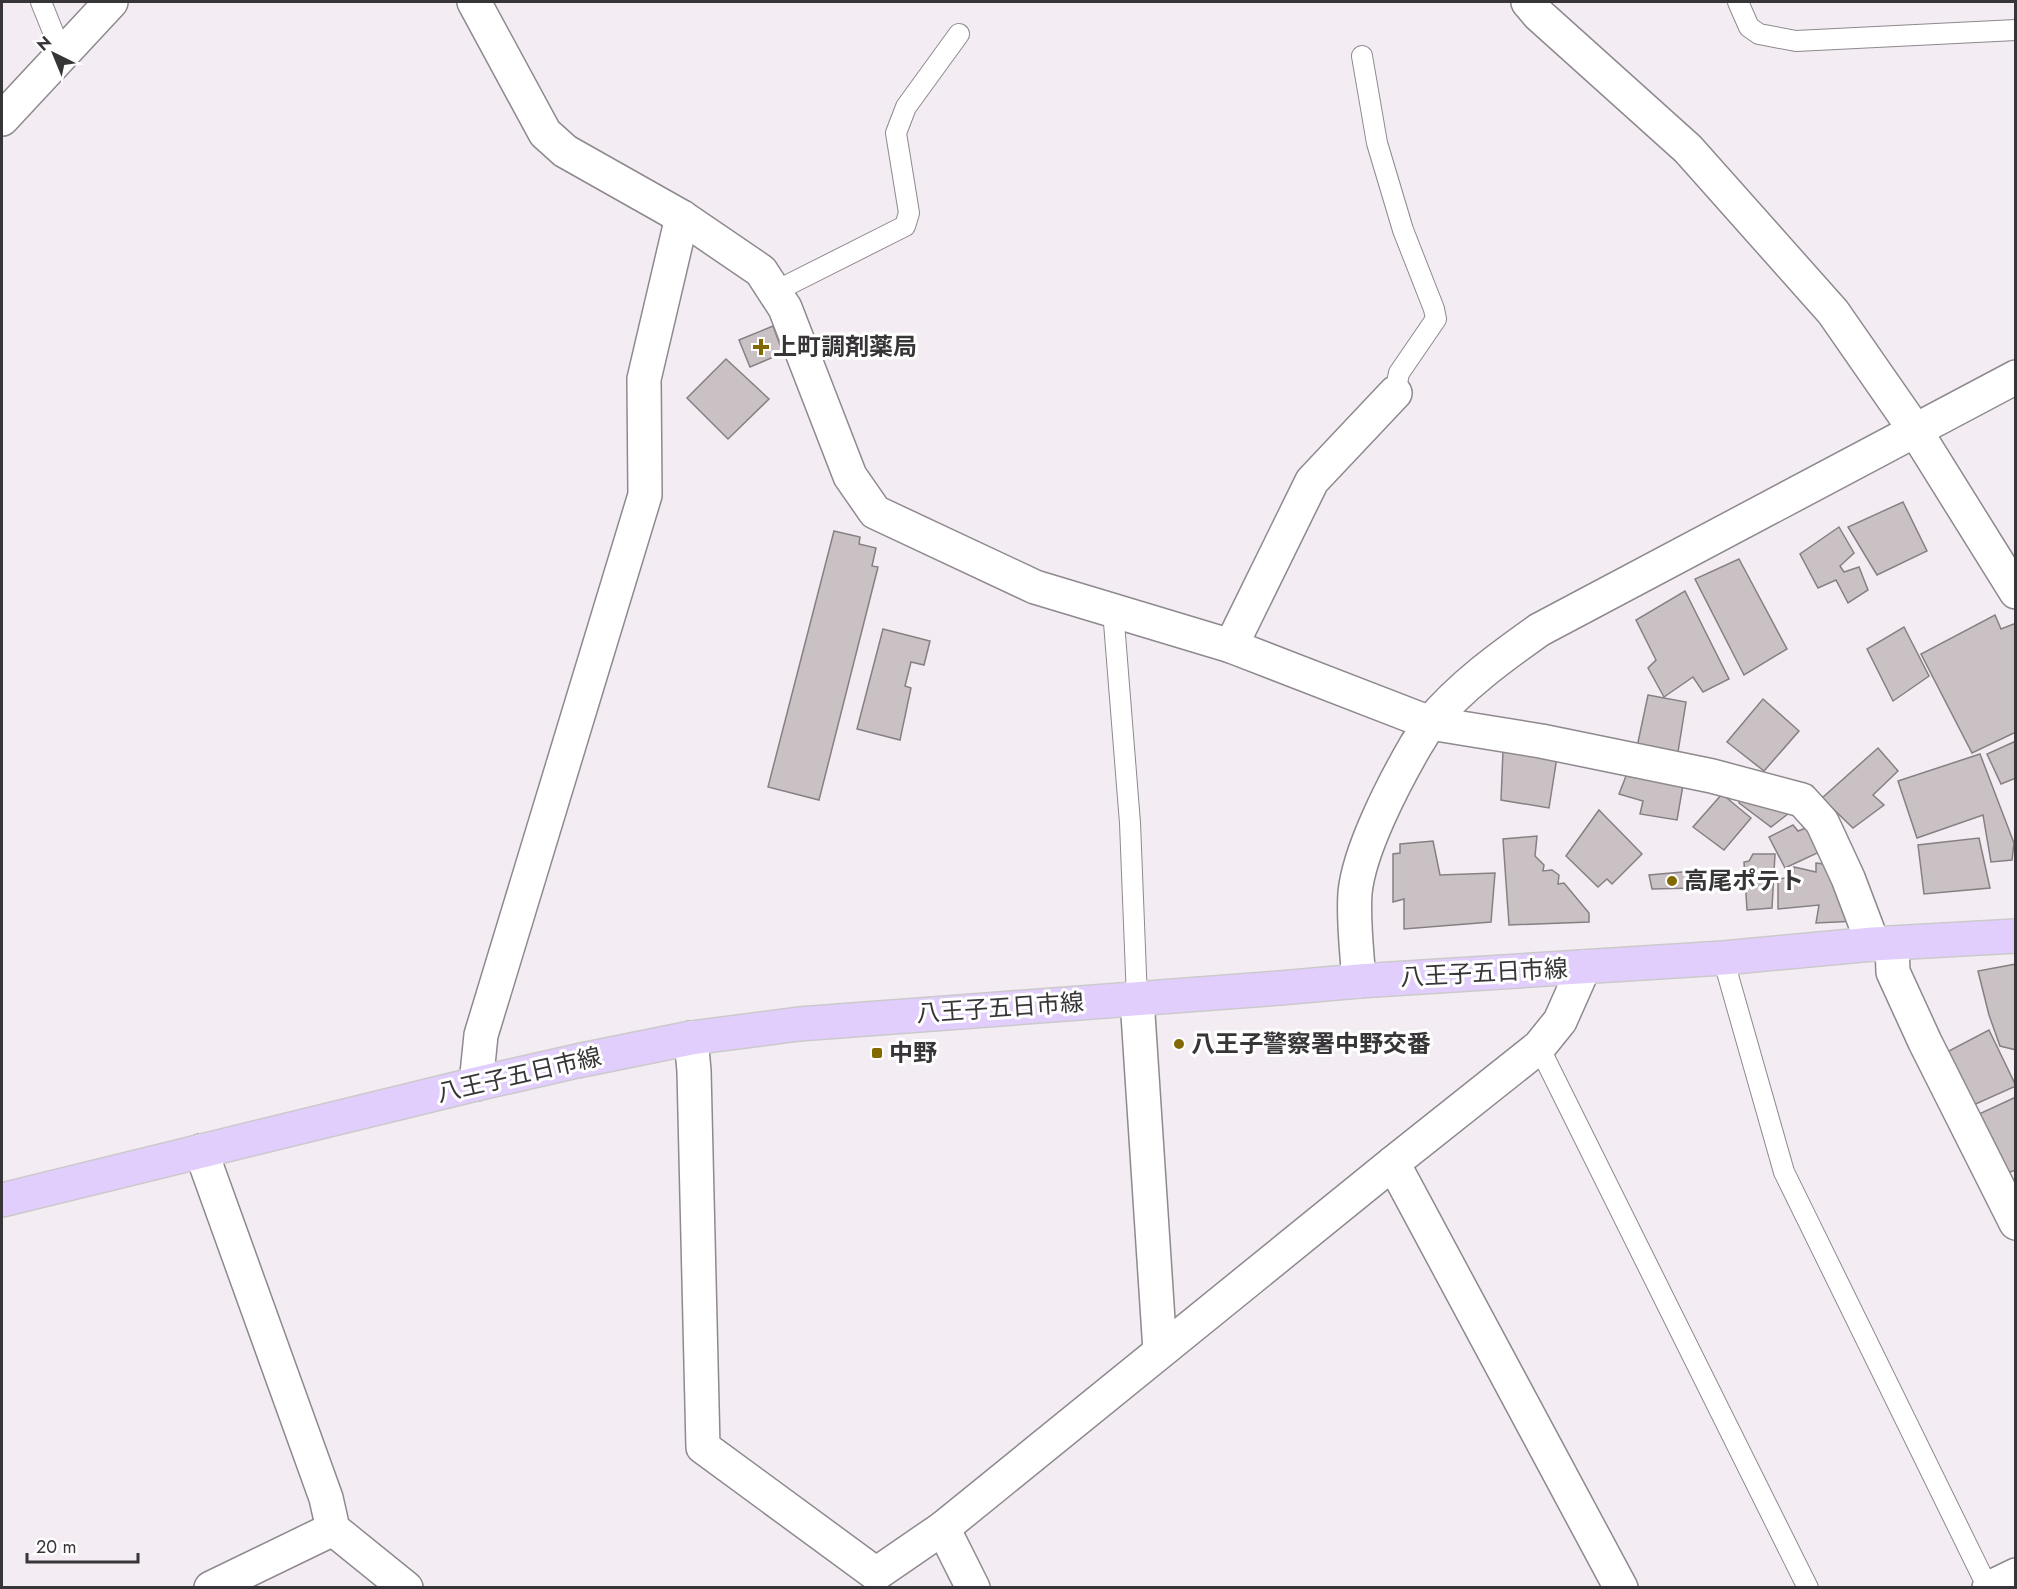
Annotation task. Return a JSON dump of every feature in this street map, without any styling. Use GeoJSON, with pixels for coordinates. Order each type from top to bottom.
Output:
{"type":"FeatureCollection","features":[{"type":"Feature","properties":{"kind":"main road","name":"八王子五日市線"},"geometry":{"type":"LineString","coordinates":[[2,1200],[476,1084],[692,1038],[799,1024],[1359,981],[1723,958],[1882,944],[2016,936]]}},
{"type":"Feature","properties":{"kind":"street"},"geometry":{"type":"LineString","coordinates":[[2,119],[111,2]]}},
{"type":"Feature","properties":{"kind":"street"},"geometry":{"type":"LineString","coordinates":[[474,2],[545,133],[565,151],[682,217],[761,271],[785,308],[850,476],[875,512],[1035,587],[1231,646],[1430,723],[1541,741],[1712,776],[1802,800],[1822,822],[1882,944],[1925,1042],[2016,1223]]}},
{"type":"Feature","properties":{"kind":"street"},"geometry":{"type":"LineString","coordinates":[[1528,2],[1539,15],[1688,149],[1833,312],[1915,430],[2016,592]]}},
{"type":"Feature","properties":{"kind":"street"},"geometry":{"type":"LineString","coordinates":[[476,1084],[481,1035],[645,495],[644,379],[682,217]]}},
{"type":"Feature","properties":{"kind":"street"},"geometry":{"type":"LineString","coordinates":[[1359,981],[1355,937],[1355,893],[1361,867],[1380,815],[1406,763],[1430,723],[1486,668],[1539,630],[2016,377]]}},
{"type":"Feature","properties":{"kind":"street"},"geometry":{"type":"LineString","coordinates":[[1231,646],[1312,481],[1395,393]]}},
{"type":"Feature","properties":{"kind":"street"},"geometry":{"type":"LineString","coordinates":[[692,1038],[703,1447],[876,1574],[943,1528],[1393,1162],[1539,1047],[1560,1021],[1584,967]]}},
{"type":"Feature","properties":{"kind":"street"},"geometry":{"type":"LineString","coordinates":[[1137,999],[1160,1351]]}},
{"type":"Feature","properties":{"kind":"street"},"geometry":{"type":"LineString","coordinates":[[201,1151],[326,1498],[333,1529],[406,1587]]}},
{"type":"Feature","properties":{"kind":"street"},"geometry":{"type":"LineString","coordinates":[[1393,1162],[1621,1587]]}},
{"type":"Feature","properties":{"kind":"street"},"geometry":{"type":"LineString","coordinates":[[943,1528],[973,1587]]}},
{"type":"Feature","properties":{"kind":"street"},"geometry":{"type":"LineString","coordinates":[[211,1587],[333,1529]]}},
{"type":"Feature","properties":{"kind":"street"},"geometry":{"type":"LineString","coordinates":[[1988,1587],[2016,1575]]}},
{"type":"Feature","properties":{"kind":"lane"},"geometry":{"type":"LineString","coordinates":[[41,2],[62,54]]}},
{"type":"Feature","properties":{"kind":"lane"},"geometry":{"type":"LineString","coordinates":[[1738,2],[1749,27],[1759,34],[1796,41],[2016,30]]}},
{"type":"Feature","properties":{"kind":"lane"},"geometry":{"type":"LineString","coordinates":[[774,292],[905,226],[909,213],[897,133],[906,107],[959,34]]}},
{"type":"Feature","properties":{"kind":"lane"},"geometry":{"type":"LineString","coordinates":[[1362,56],[1377,143],[1404,230],[1436,319],[1399,373],[1395,393]]}},
{"type":"Feature","properties":{"kind":"lane"},"geometry":{"type":"LineString","coordinates":[[1113,610],[1130,823],[1137,999]]}},
{"type":"Feature","properties":{"kind":"lane"},"geometry":{"type":"LineString","coordinates":[[1723,958],[1784,1172],[1988,1587]]}},
{"type":"Feature","properties":{"kind":"lane"},"geometry":{"type":"LineString","coordinates":[[1539,1047],[1808,1587]]}},
{"type":"Feature","properties":{"kind":"building","name":"上町調剤薬局"},"geometry":{"type":"Polygon","coordinates":[[[773,326],[783,353],[750,367],[739,340],[773,326]]]}},
{"type":"Feature","properties":{"kind":"building"},"geometry":{"type":"Polygon","coordinates":[[[726,359],[769,399],[728,439],[687,398],[726,359]]]}},
{"type":"Feature","properties":{"kind":"building"},"geometry":{"type":"Polygon","coordinates":[[[1903,502],[1927,551],[1877,575],[1848,527],[1903,502]]]}},
{"type":"Feature","properties":{"kind":"building"},"geometry":{"type":"Polygon","coordinates":[[[1839,527],[1854,553],[1840,566],[1844,572],[1859,567],[1868,590],[1848,603],[1836,580],[1818,588],[1800,554],[1839,527]]]}},
{"type":"Feature","properties":{"kind":"building"},"geometry":{"type":"Polygon","coordinates":[[[834,531],[860,537],[859,544],[876,548],[872,566],[878,567],[819,800],[768,787],[834,531]]]}},
{"type":"Feature","properties":{"kind":"building"},"geometry":{"type":"Polygon","coordinates":[[[1739,559],[1787,649],[1744,675],[1695,579],[1739,559]]]}},
{"type":"Feature","properties":{"kind":"building"},"geometry":{"type":"Polygon","coordinates":[[[1685,591],[1729,679],[1703,692],[1693,677],[1664,697],[1648,668],[1656,660],[1636,620],[1685,591]]]}},
{"type":"Feature","properties":{"kind":"building"},"geometry":{"type":"Polygon","coordinates":[[[1995,615],[2001,629],[2016,623],[2016,732],[1972,753],[1921,654],[1995,615]]]}},
{"type":"Feature","properties":{"kind":"building"},"geometry":{"type":"Polygon","coordinates":[[[1904,627],[1929,676],[1893,701],[1867,649],[1904,627]]]}},
{"type":"Feature","properties":{"kind":"building"},"geometry":{"type":"Polygon","coordinates":[[[883,629],[930,641],[924,665],[911,662],[905,686],[911,688],[900,740],[857,729],[883,629]]]}},
{"type":"Feature","properties":{"kind":"building"},"geometry":{"type":"Polygon","coordinates":[[[1648,695],[1686,702],[1678,752],[1637,747],[1648,695]]]}},
{"type":"Feature","properties":{"kind":"building"},"geometry":{"type":"Polygon","coordinates":[[[1763,699],[1799,731],[1764,771],[1727,742],[1763,699]]]}},
{"type":"Feature","properties":{"kind":"building"},"geometry":{"type":"Polygon","coordinates":[[[2016,741],[2016,778],[2001,784],[1987,754],[2016,741]]]}},
{"type":"Feature","properties":{"kind":"building"},"geometry":{"type":"Polygon","coordinates":[[[1878,748],[1898,771],[1873,795],[1884,805],[1853,828],[1822,798],[1878,748]]]}},
{"type":"Feature","properties":{"kind":"building"},"geometry":{"type":"Polygon","coordinates":[[[1503,750],[1557,757],[1549,808],[1501,800],[1503,750]]]}},
{"type":"Feature","properties":{"kind":"building"},"geometry":{"type":"Polygon","coordinates":[[[1980,754],[2014,843],[2012,860],[1991,862],[1983,815],[1917,838],[1898,781],[1980,754]]]}},
{"type":"Feature","properties":{"kind":"building"},"geometry":{"type":"Polygon","coordinates":[[[1626,776],[1683,785],[1677,820],[1640,814],[1643,801],[1619,794],[1626,776]]]}},
{"type":"Feature","properties":{"kind":"building"},"geometry":{"type":"Polygon","coordinates":[[[1741,788],[1797,807],[1771,827],[1739,803],[1741,788]]]}},
{"type":"Feature","properties":{"kind":"building"},"geometry":{"type":"Polygon","coordinates":[[[1722,794],[1751,818],[1724,850],[1693,827],[1722,794]]]}},
{"type":"Feature","properties":{"kind":"building"},"geometry":{"type":"Polygon","coordinates":[[[1599,810],[1642,854],[1612,884],[1607,879],[1598,887],[1566,856],[1599,810]]]}},
{"type":"Feature","properties":{"kind":"building"},"geometry":{"type":"Polygon","coordinates":[[[1793,825],[1798,831],[1814,825],[1826,849],[1785,868],[1769,837],[1793,825]]]}},
{"type":"Feature","properties":{"kind":"building"},"geometry":{"type":"Polygon","coordinates":[[[1537,836],[1535,856],[1544,865],[1543,871],[1552,870],[1559,875],[1558,884],[1564,883],[1589,913],[1589,922],[1509,925],[1503,839],[1537,836]]]}},
{"type":"Feature","properties":{"kind":"building"},"geometry":{"type":"Polygon","coordinates":[[[1979,838],[1990,888],[1924,894],[1918,845],[1979,838]]]}},
{"type":"Feature","properties":{"kind":"building"},"geometry":{"type":"Polygon","coordinates":[[[1433,841],[1440,875],[1495,873],[1491,922],[1404,929],[1404,899],[1393,902],[1393,854],[1400,853],[1400,844],[1433,841]]]}},
{"type":"Feature","properties":{"kind":"building"},"geometry":{"type":"Polygon","coordinates":[[[1753,854],[1775,854],[1772,908],[1747,910],[1744,862],[1749,861],[1753,854]]]}},
{"type":"Feature","properties":{"kind":"building"},"geometry":{"type":"Polygon","coordinates":[[[1816,863],[1838,866],[1857,921],[1816,923],[1819,905],[1778,909],[1778,879],[1793,877],[1794,867],[1816,872],[1816,863]]]}},
{"type":"Feature","properties":{"kind":"building","name":"高尾ポテト"},"geometry":{"type":"Polygon","coordinates":[[[1693,871],[1693,888],[1652,889],[1649,875],[1693,871]]]}},
{"type":"Feature","properties":{"kind":"building"},"geometry":{"type":"Polygon","coordinates":[[[2016,964],[2016,1050],[2000,1046],[1989,1015],[1978,971],[2016,964]]]}},
{"type":"Feature","properties":{"kind":"building"},"geometry":{"type":"Polygon","coordinates":[[[1989,1030],[2016,1086],[1969,1107],[1943,1054],[1989,1030]]]}},
{"type":"Feature","properties":{"kind":"building"},"geometry":{"type":"Polygon","coordinates":[[[2016,1097],[2016,1170],[2007,1173],[1979,1114],[2016,1097]]]}},
{"type":"Feature","properties":{"kind":"place","name":"上町調剤薬局"},"geometry":{"type":"Point","coordinates":[761,347]}},
{"type":"Feature","properties":{"kind":"place","name":"高尾ポテト"},"geometry":{"type":"Point","coordinates":[1672,881]}},
{"type":"Feature","properties":{"kind":"place","name":"八王子警察署中野交番"},"geometry":{"type":"Point","coordinates":[1179,1044]}},
{"type":"Feature","properties":{"kind":"place","name":"中野"},"geometry":{"type":"Point","coordinates":[877,1053]}}]}
